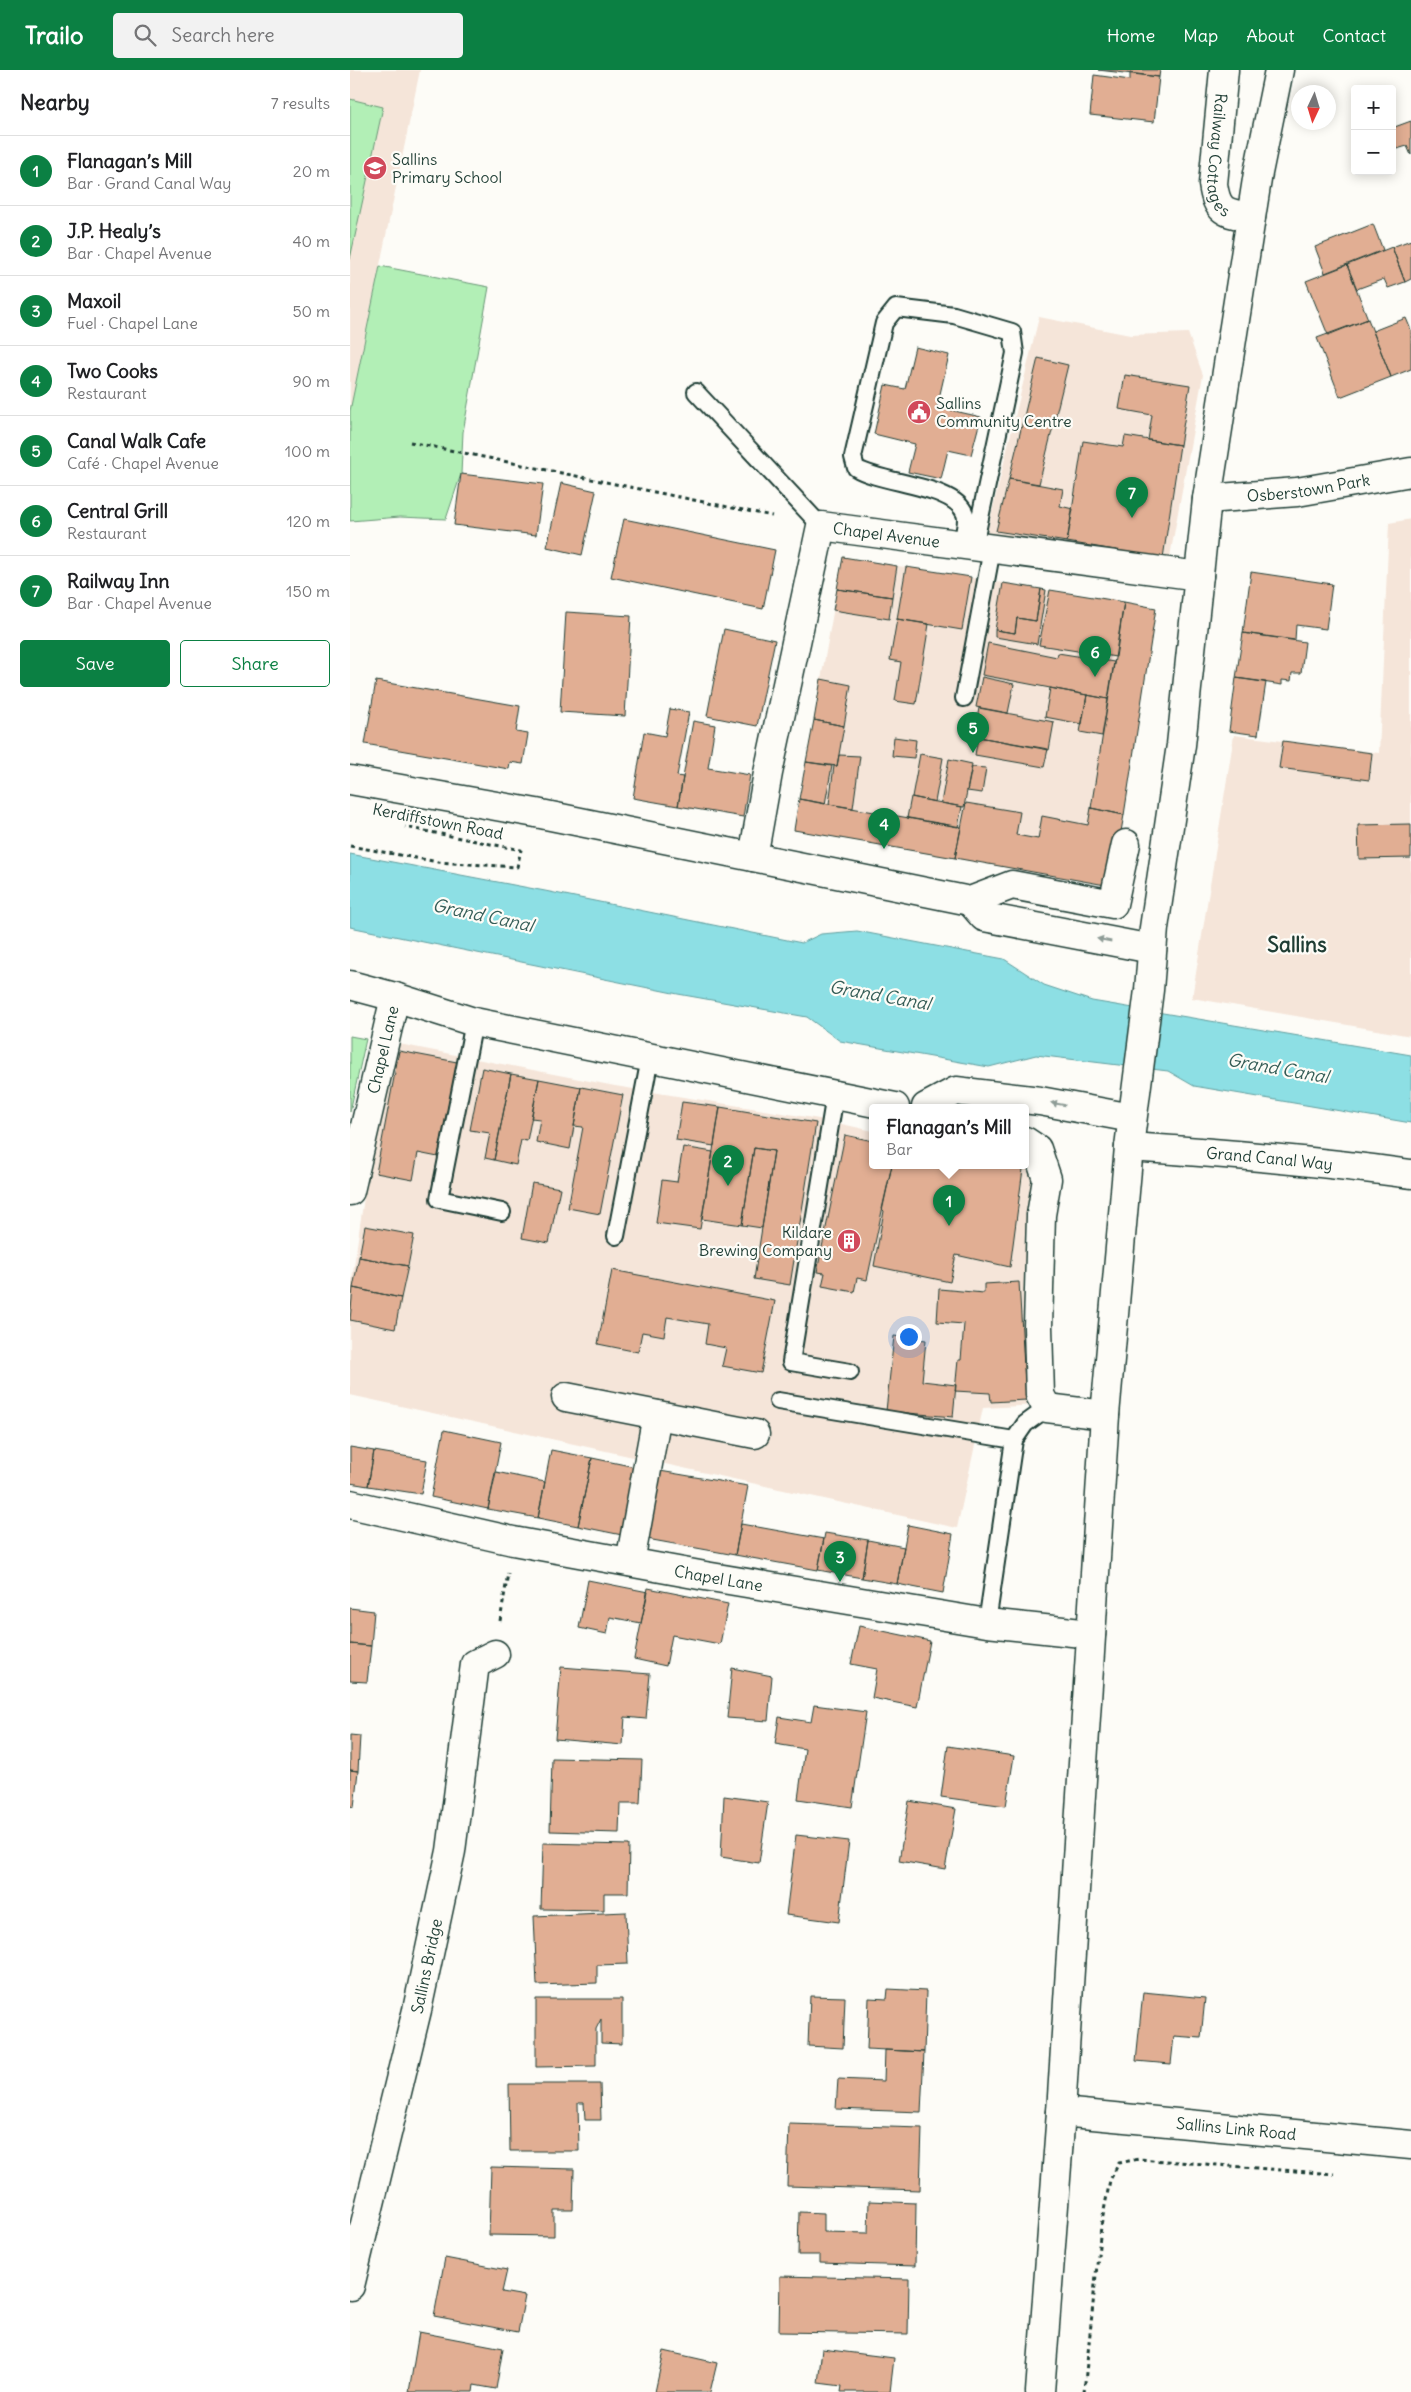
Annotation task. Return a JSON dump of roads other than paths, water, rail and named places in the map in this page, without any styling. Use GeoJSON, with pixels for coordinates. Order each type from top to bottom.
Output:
{"type":"FeatureCollection","features":[{"type":"Feature","properties":{"kind":"street","name":"Railway Cottages"},"geometry":{"type":"LineString","coordinates":[[1224,70],[1213,184],[1215,196],[1219,207],[1225,211],[1231,214],[1251,217]]}},
{"type":"Feature","properties":{"kind":"street"},"geometry":{"type":"LineString","coordinates":[[1040,2392],[1061,2112],[1105,1414],[1129,1147],[1152,949],[1181,745],[1207,499],[1251,217],[1279,70]]}},
{"type":"Feature","properties":{"kind":"street","name":"Osberstown Park"},"geometry":{"type":"LineString","coordinates":[[1207,499],[1297,492],[1411,472]]}},
{"type":"Feature","properties":{"kind":"street","name":"Chapel Avenue"},"geometry":{"type":"LineString","coordinates":[[753,857],[768,773],[821,526],[1199,576]]}},
{"type":"Feature","properties":{"kind":"street"},"geometry":{"type":"LineString","coordinates":[[350,780],[536,813],[970,901],[1012,886],[1113,904],[1126,844]]}},
{"type":"Feature","properties":{"kind":"street"},"geometry":{"type":"LineString","coordinates":[[970,901],[984,917],[1152,949]]}},
{"type":"Feature","properties":{"kind":"street"},"geometry":{"type":"LineString","coordinates":[[350,985],[474,1022],[880,1104]]}},
{"type":"Feature","properties":{"kind":"street","name":"Chapel Lane"},"geometry":{"type":"LineString","coordinates":[[350,1191],[395,997]]}},
{"type":"Feature","properties":{"kind":"street"},"geometry":{"type":"LineString","coordinates":[[932,1104],[956,1091],[1040,1101],[1132,1118]]}},
{"type":"Feature","properties":{"kind":"street"},"geometry":{"type":"LineString","coordinates":[[1029,1144],[1037,1149],[1047,1179],[1041,1215],[1038,1327],[1040,1395],[1047,1408],[1105,1414]]}},
{"type":"Feature","properties":{"kind":"street","name":"Grand Canal Way"},"geometry":{"type":"LineString","coordinates":[[1129,1147],[1206,1152],[1352,1166],[1411,1174]]}},
{"type":"Feature","properties":{"kind":"street"},"geometry":{"type":"LineString","coordinates":[[566,1397],[755,1434]]}},
{"type":"Feature","properties":{"kind":"street"},"geometry":{"type":"LineString","coordinates":[[630,1562],[657,1415]]}},
{"type":"Feature","properties":{"kind":"street","name":"Chapel Lane"},"geometry":{"type":"LineString","coordinates":[[350,1504],[513,1541],[630,1562],[987,1623],[1091,1634]]}},
{"type":"Feature","properties":{"kind":"street","name":"Sallins Bridge"},"geometry":{"type":"LineString","coordinates":[[350,2286],[417,2010],[449,1860],[475,1664],[495,1654]]}},
{"type":"Feature","properties":{"kind":"street","name":"Sallins Link Road"},"geometry":{"type":"LineString","coordinates":[[1061,2112],[1411,2145]]}},
{"type":"Feature","properties":{"kind":"lane"},"geometry":{"type":"LineString","coordinates":[[964,698],[976,546],[1015,353],[1012,332],[954,315],[896,308],[884,323],[853,457],[856,468],[868,476],[942,493],[960,505],[966,515],[976,546]]}},
{"type":"Feature","properties":{"kind":"lane"},"geometry":{"type":"LineString","coordinates":[[696,392],[821,526]]}},
{"type":"Feature","properties":{"kind":"lane"},"geometry":{"type":"LineString","coordinates":[[474,1022],[439,1199],[502,1212]]}},
{"type":"Feature","properties":{"kind":"lane"},"geometry":{"type":"LineString","coordinates":[[616,1236],[650,1058]]}},
{"type":"Feature","properties":{"kind":"lane"},"geometry":{"type":"LineString","coordinates":[[835,1095],[791,1362],[850,1372]]}},
{"type":"Feature","properties":{"kind":"lane"},"geometry":{"type":"LineString","coordinates":[[778,1401],[1014,1440]]}},
{"type":"Feature","properties":{"kind":"lane"},"geometry":{"type":"LineString","coordinates":[[987,1623],[1014,1440],[1025,1424],[1047,1408]]}},
{"type":"Feature","properties":{"kind":"water","name":"Grand Canal"},"geometry":{"type":"Polygon","coordinates":[[[350,854],[802,943],[821,934],[857,931],[1004,959],[1044,985],[1092,1001],[1411,1055],[1411,1123],[1194,1086],[1168,1071],[1036,1055],[989,1067],[840,1041],[807,1017],[678,994],[350,927],[350,854]]]}},
{"type":"Feature","properties":{"kind":"place","name":"Sallins Primary School"},"geometry":{"type":"Point","coordinates":[375,168]}},
{"type":"Feature","properties":{"kind":"place","name":"Sallins Community Centre"},"geometry":{"type":"Point","coordinates":[919,412]}},
{"type":"Feature","properties":{"kind":"place","name":"Railway Inn"},"geometry":{"type":"Point","coordinates":[1132,518]}},
{"type":"Feature","properties":{"kind":"place","name":"Central Grill"},"geometry":{"type":"Point","coordinates":[1095,677]}},
{"type":"Feature","properties":{"kind":"place","name":"Canal Walk Cafe"},"geometry":{"type":"Point","coordinates":[973,753]}},
{"type":"Feature","properties":{"kind":"place","name":"Two Cooks"},"geometry":{"type":"Point","coordinates":[884,849]}},
{"type":"Feature","properties":{"kind":"place","name":"J.P. Healy’s"},"geometry":{"type":"Point","coordinates":[728,1186]}},
{"type":"Feature","properties":{"kind":"place","name":"Flanagan’s Mill"},"geometry":{"type":"Point","coordinates":[949,1226]}},
{"type":"Feature","properties":{"kind":"place","name":"Kildare Brewing Company"},"geometry":{"type":"Point","coordinates":[849,1241]}},
{"type":"Feature","properties":{"kind":"place","name":"Maxoil"},"geometry":{"type":"Point","coordinates":[840,1582]}},
{"type":"Feature","properties":{"kind":"district","name":"Sallins"},"geometry":{"type":"Point","coordinates":[1297,944]}}]}
